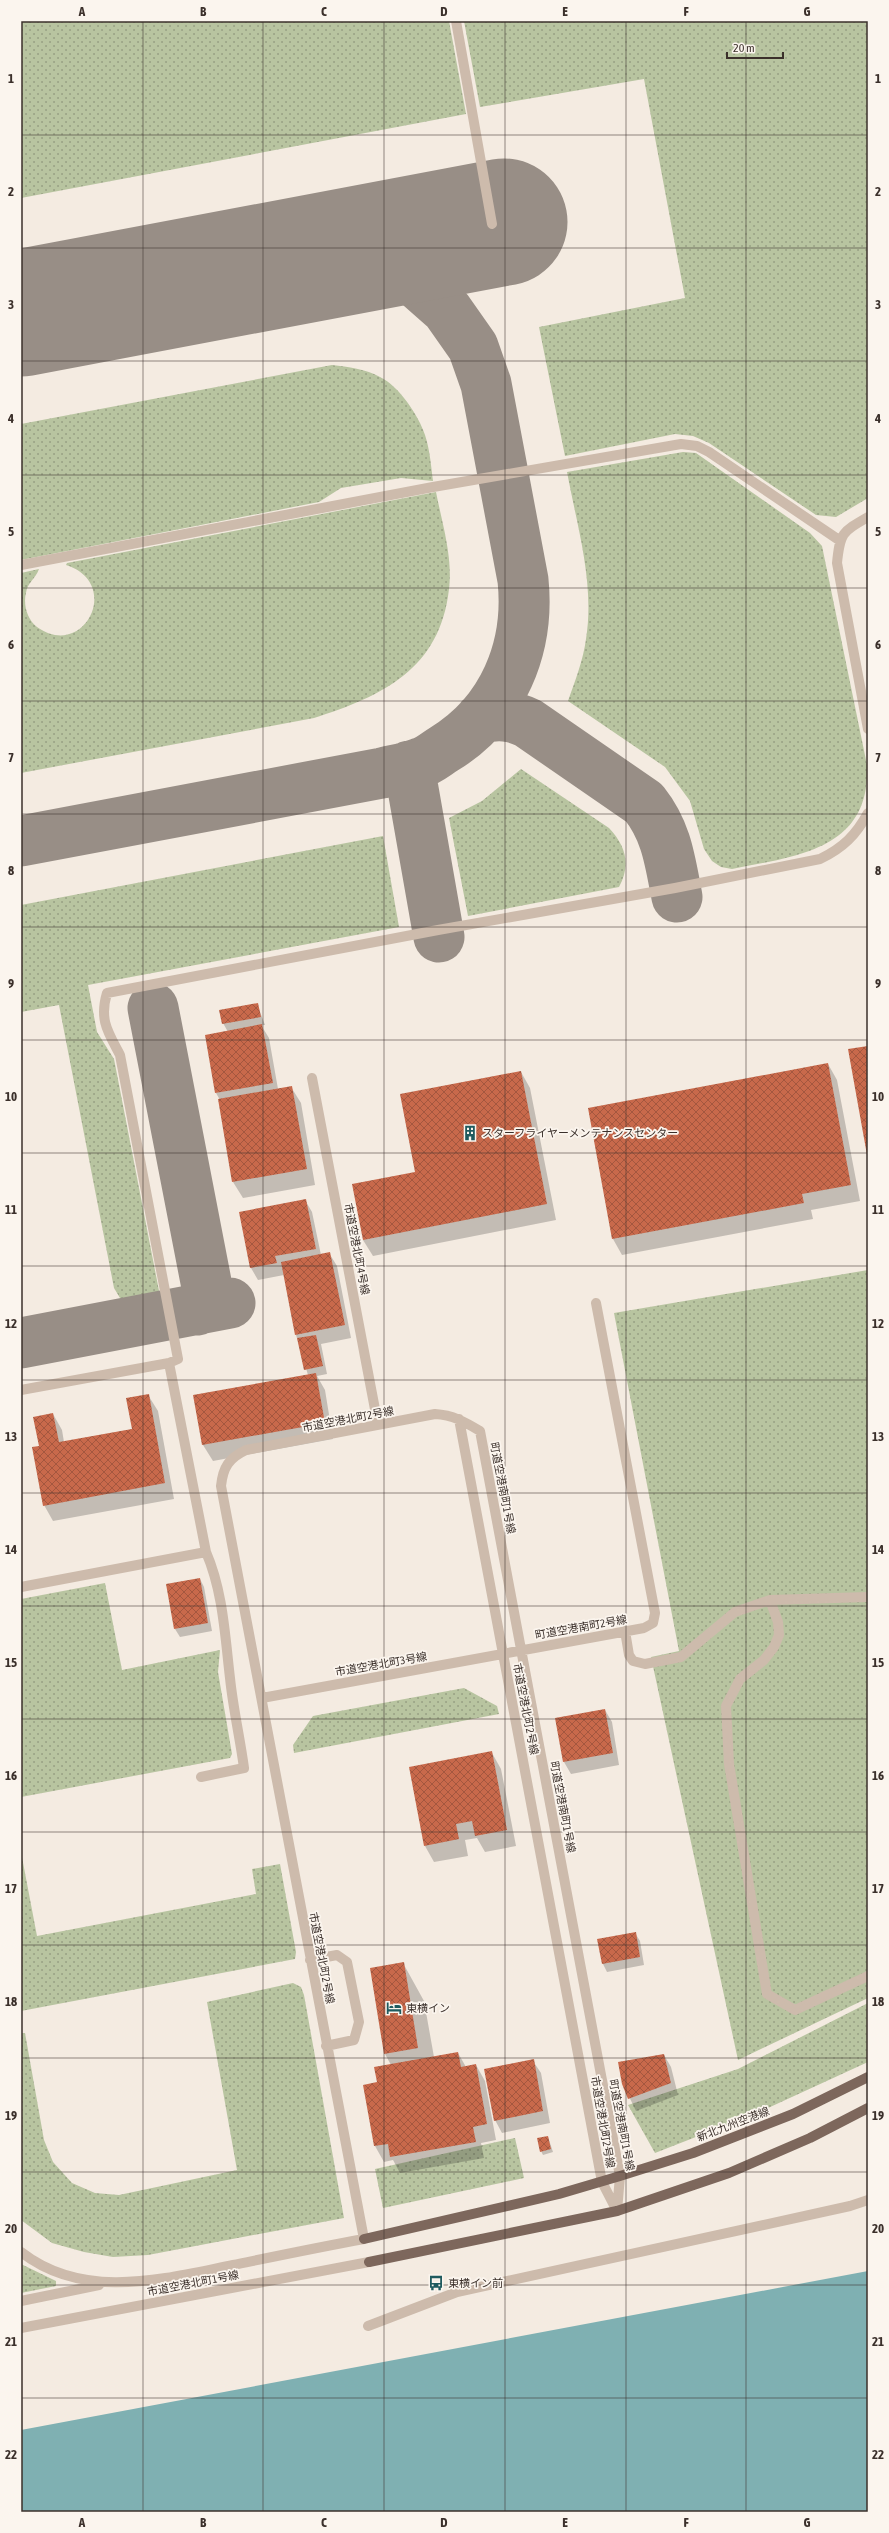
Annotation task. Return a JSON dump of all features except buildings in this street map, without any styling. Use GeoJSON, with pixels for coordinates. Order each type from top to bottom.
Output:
{"type":"FeatureCollection","features":[{"type":"Feature","properties":{"kind":"main road","name":"新北九州空港線"},"geometry":{"type":"LineString","coordinates":[[364,2239],[559,2194],[693,2153],[794,2114],[868,2077]]}},
{"type":"Feature","properties":{"kind":"main road"},"geometry":{"type":"LineString","coordinates":[[369,2262],[617,2211],[729,2173],[810,2138],[868,2108]]}},
{"type":"Feature","properties":{"kind":"street"},"geometry":{"type":"LineString","coordinates":[[456,21],[492,224]]}},
{"type":"Feature","properties":{"kind":"street"},"geometry":{"type":"LineString","coordinates":[[21,565],[425,488],[681,444],[697,446],[709,452],[839,540]]}},
{"type":"Feature","properties":{"kind":"street"},"geometry":{"type":"LineString","coordinates":[[868,517],[849,528],[839,540],[837,563],[868,729]]}},
{"type":"Feature","properties":{"kind":"street"},"geometry":{"type":"LineString","coordinates":[[21,1390],[169,1363],[178,1358],[120,1055],[106,1028],[102,1009],[107,993],[438,930],[675,888],[820,859],[838,850],[853,837],[868,813]]}},
{"type":"Feature","properties":{"kind":"street","name":"市道空港北町4号線"},"geometry":{"type":"LineString","coordinates":[[312,1078],[378,1425]]}},
{"type":"Feature","properties":{"kind":"street","name":"町道空港南町2号線"},"geometry":{"type":"LineString","coordinates":[[504,1653],[644,1628],[653,1623],[655,1613],[596,1303]]}},
{"type":"Feature","properties":{"kind":"street"},"geometry":{"type":"LineString","coordinates":[[169,1363],[206,1552],[213,1568],[228,1648],[230,1678],[244,1768],[201,1777]]}},
{"type":"Feature","properties":{"kind":"street","name":"市道空港北町2号線"},"geometry":{"type":"LineString","coordinates":[[364,2239],[326,2046],[262,1698],[221,1486],[224,1469],[235,1456],[246,1450],[435,1414],[448,1415],[459,1419],[602,2182],[617,2211]]}},
{"type":"Feature","properties":{"kind":"street","name":"町道空港南町1号線"},"geometry":{"type":"LineString","coordinates":[[459,1419],[480,1431],[620,2176],[617,2211]]}},
{"type":"Feature","properties":{"kind":"street"},"geometry":{"type":"LineString","coordinates":[[21,1587],[206,1552]]}},
{"type":"Feature","properties":{"kind":"street"},"geometry":{"type":"LineString","coordinates":[[625,1631],[629,1655],[633,1661],[645,1664],[681,1657],[692,1651],[723,1620],[735,1612],[770,1600],[868,1597]]}},
{"type":"Feature","properties":{"kind":"street"},"geometry":{"type":"LineString","coordinates":[[770,1600],[778,1622],[779,1635],[774,1647],[764,1660],[740,1680],[726,1706],[729,1764],[767,1994],[795,2010],[868,1976]]}},
{"type":"Feature","properties":{"kind":"street","name":"市道空港北町3号線"},"geometry":{"type":"LineString","coordinates":[[262,1698],[504,1653]]}},
{"type":"Feature","properties":{"kind":"street"},"geometry":{"type":"LineString","coordinates":[[310,1960],[337,1955],[347,1962],[359,2022],[354,2040],[326,2046]]}},
{"type":"Feature","properties":{"kind":"street"},"geometry":{"type":"LineString","coordinates":[[368,2326],[457,2292],[850,2206],[868,2200]]}},
{"type":"Feature","properties":{"kind":"street","name":"市道空港北町1号線"},"geometry":{"type":"LineString","coordinates":[[21,2252],[57,2272],[85,2280],[108,2283],[132,2283],[364,2239]]}},
{"type":"Feature","properties":{"kind":"street","name":"市道空港北町1号線"},"geometry":{"type":"LineString","coordinates":[[21,2328],[369,2262]]}},
{"type":"Feature","properties":{"kind":"street"},"geometry":{"type":"LineString","coordinates":[[21,2301],[108,2283]]}},
{"type":"Feature","properties":{"kind":"green space"},"geometry":{"type":"Polygon","coordinates":[[[21,21],[449,21],[466,114],[21,198],[21,21]]]}},
{"type":"Feature","properties":{"kind":"green space"},"geometry":{"type":"Polygon","coordinates":[[[464,21],[868,21],[868,498],[836,517],[816,515],[709,443],[693,436],[675,434],[565,456],[539,327],[685,298],[644,79],[480,107],[464,21]]]}},
{"type":"Feature","properties":{"kind":"green space"},"geometry":{"type":"Polygon","coordinates":[[[332,365],[357,369],[375,374],[387,381],[401,394],[418,419],[425,435],[433,481],[401,478],[341,488],[319,502],[21,560],[21,424],[332,365]]]}},
{"type":"Feature","properties":{"kind":"green space"},"geometry":{"type":"Polygon","coordinates":[[[683,452],[696,453],[810,533],[822,546],[867,765],[865,793],[857,815],[843,832],[825,844],[804,853],[732,869],[721,867],[712,861],[704,849],[690,801],[665,767],[568,701],[585,647],[588,618],[588,597],[584,555],[567,472],[683,452]]]}},
{"type":"Feature","properties":{"kind":"green space"},"geometry":{"type":"Polygon","coordinates":[[[436,492],[450,565],[449,589],[443,617],[434,640],[421,659],[404,675],[385,689],[363,700],[314,718],[21,773],[21,573],[39,569],[28,586],[25,597],[28,616],[34,624],[54,635],[69,634],[82,627],[90,616],[94,601],[92,587],[83,574],[66,565],[67,563],[436,492]]]}},
{"type":"Feature","properties":{"kind":"green space"},"geometry":{"type":"Polygon","coordinates":[[[521,769],[609,828],[623,849],[625,856],[626,863],[623,879],[619,887],[468,916],[449,818],[482,801],[521,769]]]}},
{"type":"Feature","properties":{"kind":"green space"},"geometry":{"type":"Polygon","coordinates":[[[383,836],[399,927],[88,985],[97,1032],[114,1059],[160,1296],[133,1301],[120,1298],[114,1288],[59,1005],[21,1012],[21,905],[383,836]]]}},
{"type":"Feature","properties":{"kind":"green space"},"geometry":{"type":"Polygon","coordinates":[[[868,1270],[868,1998],[738,2060],[651,1657],[679,1651],[614,1313],[868,1270]]]}},
{"type":"Feature","properties":{"kind":"green space"},"geometry":{"type":"Polygon","coordinates":[[[105,1583],[122,1670],[220,1650],[218,1672],[232,1754],[230,1758],[21,1797],[21,1599],[105,1583]]]}},
{"type":"Feature","properties":{"kind":"green space"},"geometry":{"type":"Polygon","coordinates":[[[464,1688],[497,1706],[499,1714],[294,1753],[293,1745],[313,1716],[464,1688]]]}},
{"type":"Feature","properties":{"kind":"green space"},"geometry":{"type":"Polygon","coordinates":[[[21,1852],[37,1936],[256,1894],[252,1869],[280,1864],[296,1952],[295,1959],[21,2011],[21,1852]]]}},
{"type":"Feature","properties":{"kind":"green space"},"geometry":{"type":"Polygon","coordinates":[[[293,1983],[301,1987],[304,1995],[344,2218],[148,2255],[113,2257],[84,2252],[52,2243],[21,2220],[21,2033],[25,2033],[44,2140],[53,2162],[72,2183],[95,2193],[119,2195],[237,2170],[207,2002],[293,1983]]]}},
{"type":"Feature","properties":{"kind":"green space"},"geometry":{"type":"Polygon","coordinates":[[[868,2003],[868,2062],[757,2113],[655,2153],[628,2105],[738,2069],[868,2003]]]}},
{"type":"Feature","properties":{"kind":"green space"},"geometry":{"type":"Polygon","coordinates":[[[515,2138],[524,2178],[383,2208],[375,2169],[515,2138]]]}},
{"type":"Feature","properties":{"kind":"green space"},"geometry":{"type":"Polygon","coordinates":[[[21,2264],[56,2281],[56,2286],[21,2293],[21,2264]]]}},
{"type":"Feature","properties":{"kind":"water"},"geometry":{"type":"Polygon","coordinates":[[[868,2271],[868,2512],[21,2512],[21,2430],[868,2271]]]}},
{"type":"Feature","properties":{"kind":"taxiway"},"geometry":{"type":"LineString","coordinates":[[21,841],[406,768],[429,759],[465,734],[482,717],[497,698],[517,654],[522,630],[524,605],[523,580],[486,384],[473,347],[447,310],[413,280],[367,260],[317,257]]}},
{"type":"Feature","properties":{"kind":"taxiway"},"geometry":{"type":"LineString","coordinates":[[481,718],[505,716],[516,718],[528,723],[644,803],[652,814],[663,836],[670,859],[677,897]]}},
{"type":"Feature","properties":{"kind":"taxiway"},"geometry":{"type":"LineString","coordinates":[[409,766],[439,937]]}},
{"type":"Feature","properties":{"kind":"taxiway"},"geometry":{"type":"LineString","coordinates":[[153,1008],[207,1287],[207,1295],[197,1310]]}},
{"type":"Feature","properties":{"kind":"taxiway"},"geometry":{"type":"LineString","coordinates":[[21,1343],[230,1303]]}},
{"type":"Feature","properties":{"kind":"runway"},"geometry":{"type":"LineString","coordinates":[[21,313],[504,222]]}},
{"type":"Feature","properties":{"kind":"place","name":"スターフライヤーメンテナンスセンター"},"geometry":{"type":"Point","coordinates":[470,1133]}},
{"type":"Feature","properties":{"kind":"place","name":"東横イン"},"geometry":{"type":"Point","coordinates":[394,2008]}},
{"type":"Feature","properties":{"kind":"place","name":"東横イン前"},"geometry":{"type":"Point","coordinates":[436,2283]}}]}
